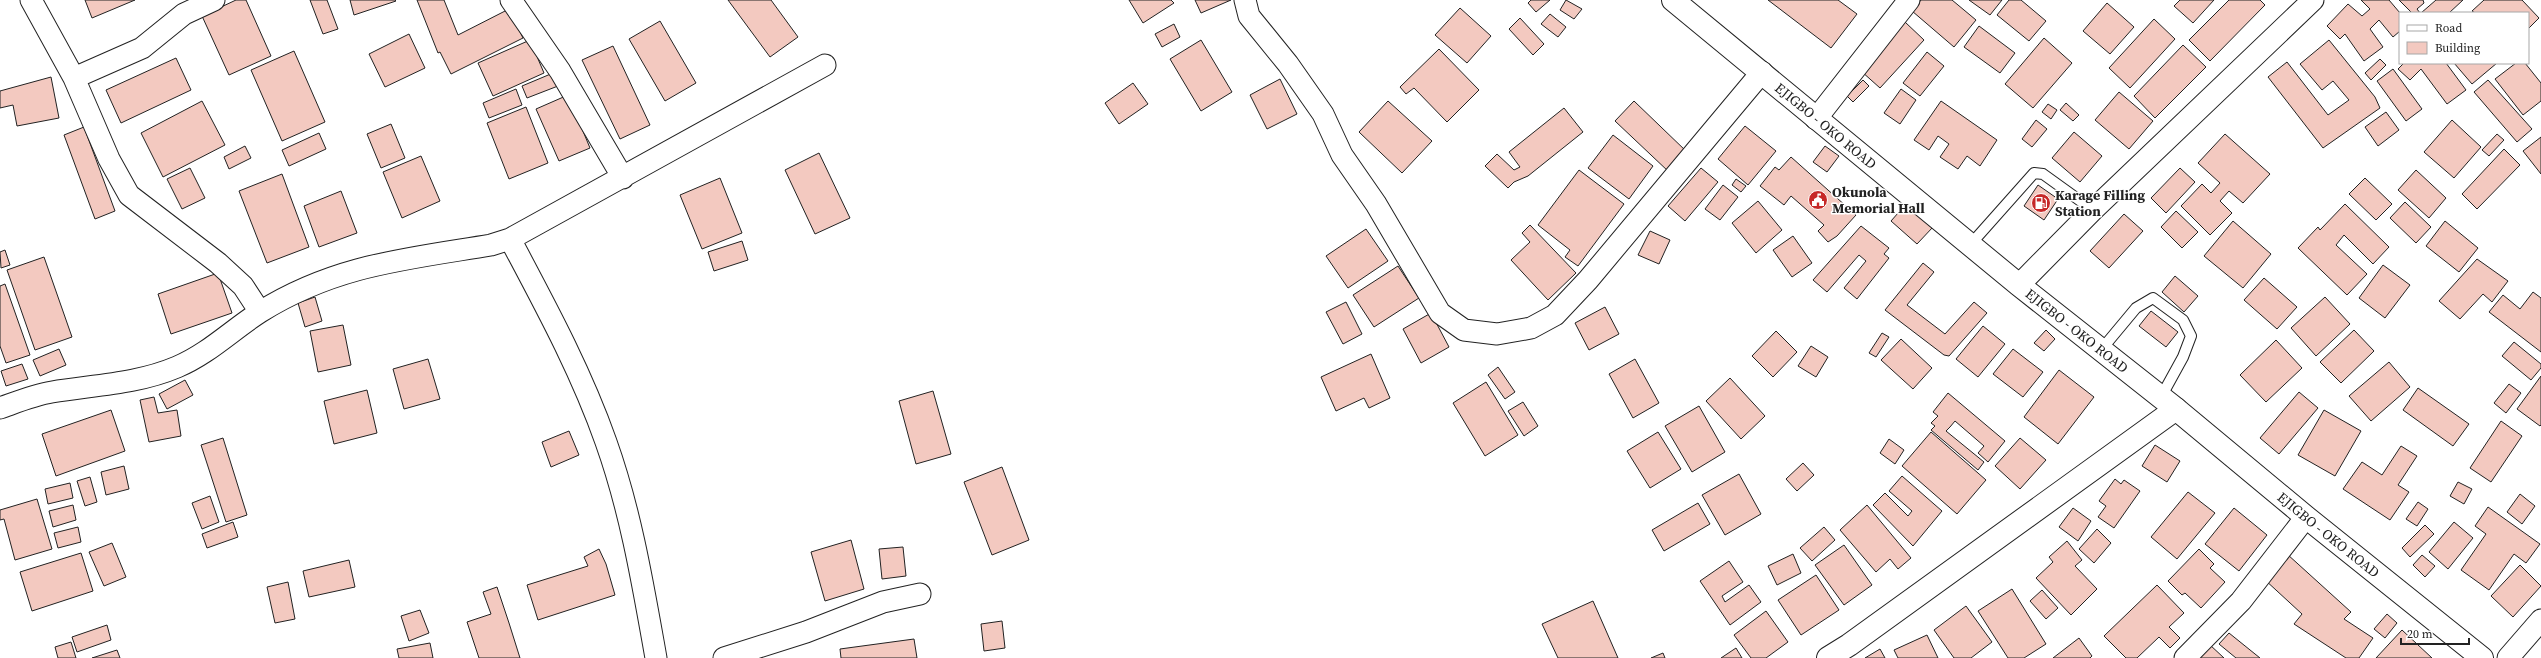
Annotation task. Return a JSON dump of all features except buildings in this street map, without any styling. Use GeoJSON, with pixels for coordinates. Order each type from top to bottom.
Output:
{"type":"FeatureCollection","features":[{"type":"Feature","properties":{"kind":"main road","name":"EJIGBO - OKO ROAD"},"geometry":{"type":"LineString","coordinates":[[1673,0],[2018,285],[2169,403],[2306,517],[2482,658]]}},
{"type":"Feature","properties":{"kind":"main road"},"geometry":{"type":"LineString","coordinates":[[1828,658],[1849,645],[2169,403]]}},
{"type":"Feature","properties":{"kind":"street"},"geometry":{"type":"LineString","coordinates":[[31,0],[74,78],[109,159],[129,195],[218,263],[243,286],[260,312]]}},
{"type":"Feature","properties":{"kind":"street"},"geometry":{"type":"LineString","coordinates":[[74,78],[142,48],[184,14],[214,0]]}},
{"type":"Feature","properties":{"kind":"street"},"geometry":{"type":"LineString","coordinates":[[511,0],[560,71],[623,178]]}},
{"type":"Feature","properties":{"kind":"street"},"geometry":{"type":"LineString","coordinates":[[1245,0],[1249,16],[1288,64],[1323,114],[1342,155],[1376,204],[1440,313],[1464,330],[1504,333],[1531,328],[1556,315],[1588,280],[1762,72]]}},
{"type":"Feature","properties":{"kind":"street"},"geometry":{"type":"LineString","coordinates":[[1816,119],[1909,0]]}},
{"type":"Feature","properties":{"kind":"street"},"geometry":{"type":"LineString","coordinates":[[2018,285],[2093,210],[2313,0]]}},
{"type":"Feature","properties":{"kind":"street"},"geometry":{"type":"LineString","coordinates":[[0,408],[50,392],[139,379],[177,367],[219,343],[260,312],[318,282],[361,267],[491,246],[510,239],[623,178],[825,65]]}},
{"type":"Feature","properties":{"kind":"street"},"geometry":{"type":"LineString","coordinates":[[510,239],[555,323],[606,442],[623,496],[637,552],[656,658]]}},
{"type":"Feature","properties":{"kind":"street"},"geometry":{"type":"LineString","coordinates":[[2185,658],[2241,601],[2306,517]]}},
{"type":"Feature","properties":{"kind":"street"},"geometry":{"type":"LineString","coordinates":[[724,658],[806,632],[883,602],[920,594]]}},
{"type":"Feature","properties":{"kind":"street"},"geometry":{"type":"LineString","coordinates":[[2508,658],[2541,620]]}},
{"type":"Feature","properties":{"kind":"lane"},"geometry":{"type":"LineString","coordinates":[[1970,245],[2034,173],[2043,174],[2093,210]]}},
{"type":"Feature","properties":{"kind":"lane"},"geometry":{"type":"LineString","coordinates":[[2101,350],[2136,308],[2153,298],[2183,320],[2191,336],[2169,403]]}},
{"type":"Feature","properties":{"kind":"place","name":"Okunola Memorial Hall"},"geometry":{"type":"Point","coordinates":[1818,200]}},
{"type":"Feature","properties":{"kind":"place","name":"Karage Filling Station"},"geometry":{"type":"Point","coordinates":[2041,203]}}]}
